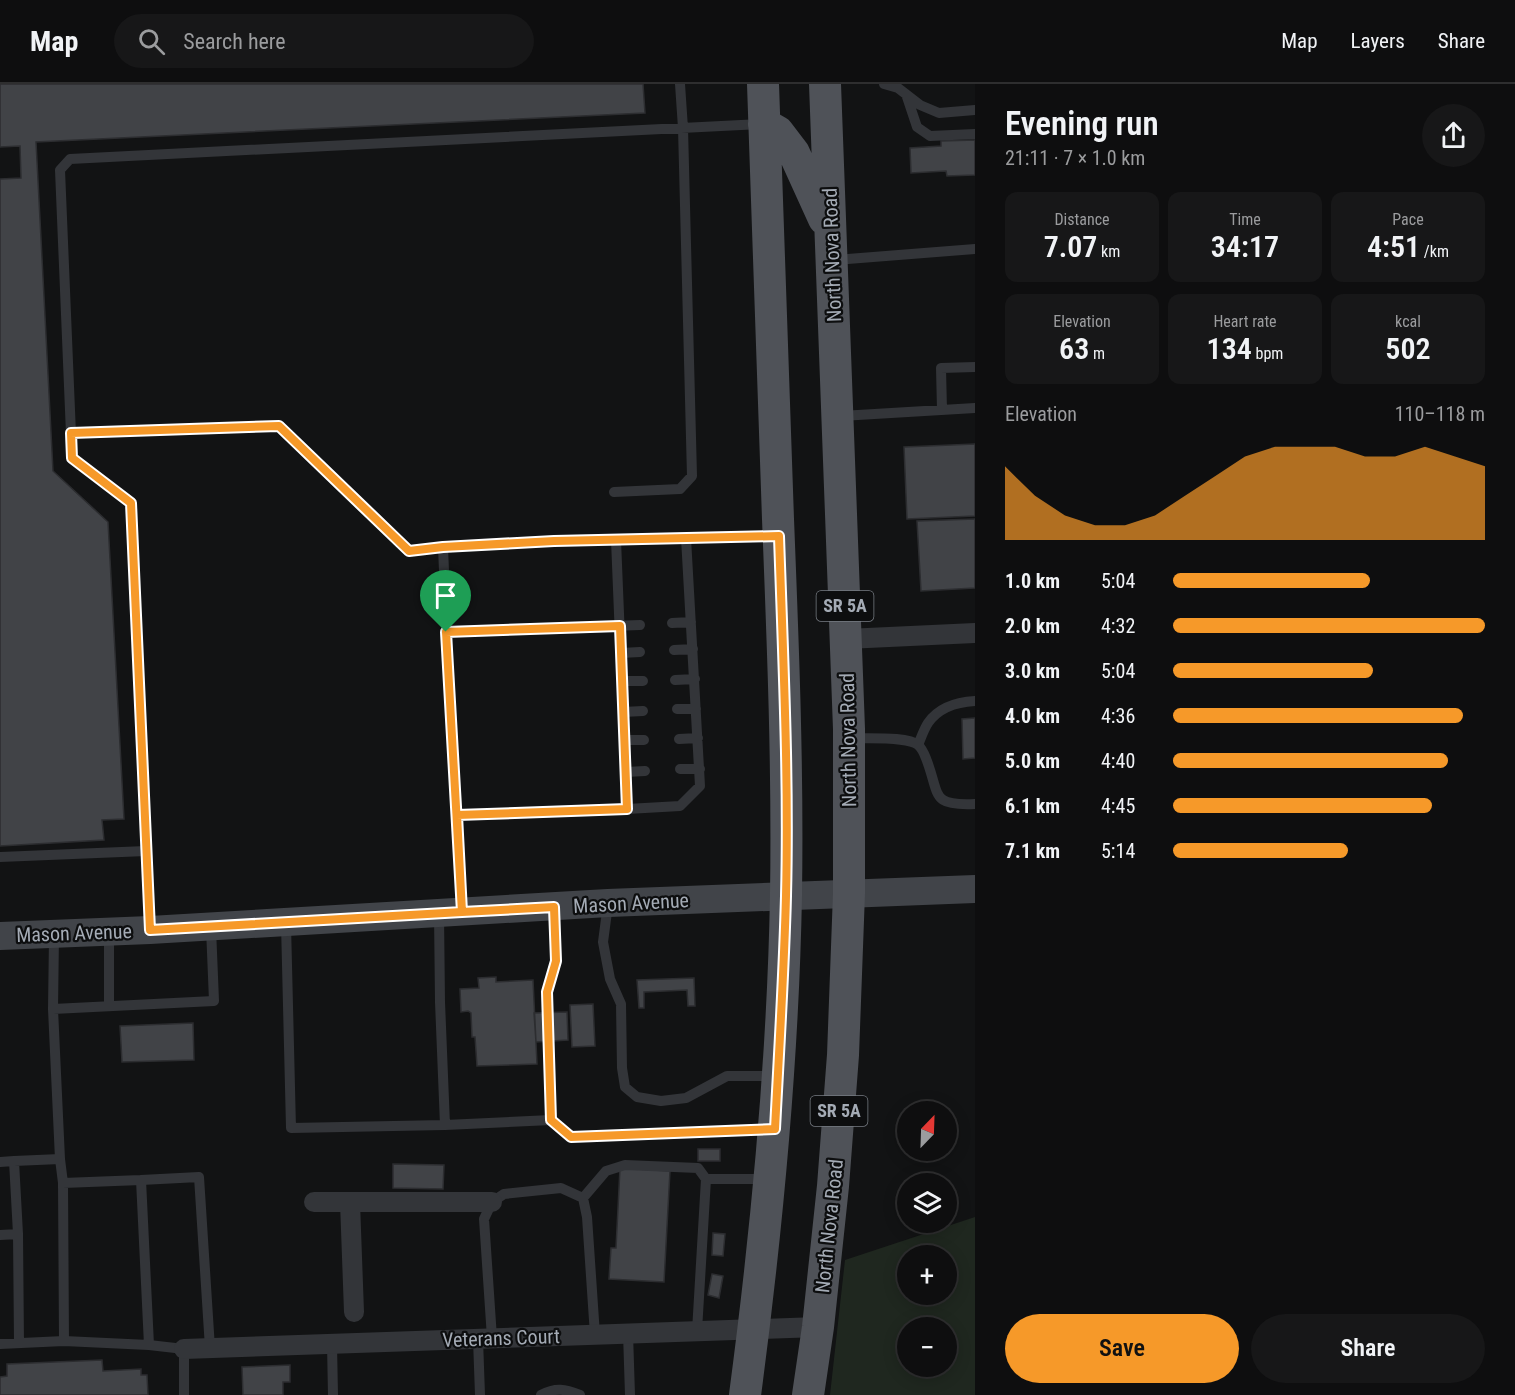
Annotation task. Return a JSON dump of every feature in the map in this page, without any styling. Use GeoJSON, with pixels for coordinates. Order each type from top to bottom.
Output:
{"type":"FeatureCollection","features":[{"type":"Feature","properties":{"kind":"main road"},"geometry":{"type":"LineString","coordinates":[[745,1395],[775,1129],[786,896],[786,733],[763,84]]}},
{"type":"Feature","properties":{"kind":"main road","name":"North Nova Road"},"geometry":{"type":"LineString","coordinates":[[808,1395],[818,1327],[833,1186],[843,1055],[849,894],[849,738],[825,84]]}},
{"type":"Feature","properties":{"kind":"main road"},"geometry":{"type":"LineString","coordinates":[[764,124],[778,132],[794,153],[832,247]]}},
{"type":"Feature","properties":{"kind":"main road","name":"Mason Avenue"},"geometry":{"type":"LineString","coordinates":[[0,936],[210,927],[608,903],[975,889]]}},
{"type":"Feature","properties":{"kind":"street"},"geometry":{"type":"LineString","coordinates":[[846,639],[975,633]]}},
{"type":"Feature","properties":{"kind":"street"},"geometry":{"type":"LineString","coordinates":[[314,1202],[492,1202]]}},
{"type":"Feature","properties":{"kind":"street"},"geometry":{"type":"LineString","coordinates":[[350,1202],[354,1312]]}},
{"type":"Feature","properties":{"kind":"street","name":"Veterans Court"},"geometry":{"type":"LineString","coordinates":[[184,1349],[818,1327]]}},
{"type":"Feature","properties":{"kind":"lane"},"geometry":{"type":"LineString","coordinates":[[614,492],[681,489],[692,476],[680,84]]}},
{"type":"Feature","properties":{"kind":"lane"},"geometry":{"type":"LineString","coordinates":[[884,84],[898,88],[920,105],[939,112],[975,110]]}},
{"type":"Feature","properties":{"kind":"lane"},"geometry":{"type":"LineString","coordinates":[[906,94],[917,127],[930,136],[975,134]]}},
{"type":"Feature","properties":{"kind":"lane"},"geometry":{"type":"LineString","coordinates":[[150,930],[131,503],[72,458],[60,170],[70,159],[764,124]]}},
{"type":"Feature","properties":{"kind":"lane"},"geometry":{"type":"LineString","coordinates":[[832,247],[975,249]]}},
{"type":"Feature","properties":{"kind":"lane"},"geometry":{"type":"LineString","coordinates":[[942,410],[941,368],[975,367]]}},
{"type":"Feature","properties":{"kind":"lane"},"geometry":{"type":"LineString","coordinates":[[838,416],[975,408]]}},
{"type":"Feature","properties":{"kind":"lane"},"geometry":{"type":"LineString","coordinates":[[71,433],[279,426],[409,551],[443,547],[779,536]]}},
{"type":"Feature","properties":{"kind":"lane"},"geometry":{"type":"LineString","coordinates":[[457,815],[680,806],[700,786],[686,538]]}},
{"type":"Feature","properties":{"kind":"lane"},"geometry":{"type":"LineString","coordinates":[[616,540],[627,809]]}},
{"type":"Feature","properties":{"kind":"lane"},"geometry":{"type":"LineString","coordinates":[[443,547],[457,815],[451,913],[440,1002],[445,1125]]}},
{"type":"Feature","properties":{"kind":"lane"},"geometry":{"type":"LineString","coordinates":[[672,623],[691,622]]}},
{"type":"Feature","properties":{"kind":"lane"},"geometry":{"type":"LineString","coordinates":[[446,632],[639,625]]}},
{"type":"Feature","properties":{"kind":"lane"},"geometry":{"type":"LineString","coordinates":[[674,650],[693,650]]}},
{"type":"Feature","properties":{"kind":"lane"},"geometry":{"type":"LineString","coordinates":[[621,653],[640,652]]}},
{"type":"Feature","properties":{"kind":"lane"},"geometry":{"type":"LineString","coordinates":[[675,680],[694,679]]}},
{"type":"Feature","properties":{"kind":"lane"},"geometry":{"type":"LineString","coordinates":[[622,681],[643,681]]}},
{"type":"Feature","properties":{"kind":"lane"},"geometry":{"type":"LineString","coordinates":[[918,745],[928,723],[938,712],[962,702],[975,701]]}},
{"type":"Feature","properties":{"kind":"lane"},"geometry":{"type":"LineString","coordinates":[[677,710],[696,709]]}},
{"type":"Feature","properties":{"kind":"lane"},"geometry":{"type":"LineString","coordinates":[[624,712],[643,711]]}},
{"type":"Feature","properties":{"kind":"lane"},"geometry":{"type":"LineString","coordinates":[[679,739],[698,738]]}},
{"type":"Feature","properties":{"kind":"lane"},"geometry":{"type":"LineString","coordinates":[[849,738],[903,740],[918,745],[925,753],[936,792],[943,801],[957,805],[975,804]]}},
{"type":"Feature","properties":{"kind":"lane"},"geometry":{"type":"LineString","coordinates":[[624,741],[644,740]]}},
{"type":"Feature","properties":{"kind":"lane"},"geometry":{"type":"LineString","coordinates":[[680,769],[700,768]]}},
{"type":"Feature","properties":{"kind":"lane"},"geometry":{"type":"LineString","coordinates":[[626,772],[645,771]]}},
{"type":"Feature","properties":{"kind":"lane"},"geometry":{"type":"LineString","coordinates":[[0,857],[146,851]]}},
{"type":"Feature","properties":{"kind":"lane"},"geometry":{"type":"LineString","coordinates":[[608,903],[603,942],[610,979],[621,1004],[622,1068],[625,1087],[637,1097],[661,1101],[686,1098],[727,1076],[778,1076]]}},
{"type":"Feature","properties":{"kind":"lane"},"geometry":{"type":"LineString","coordinates":[[551,1120],[547,992],[556,961],[554,907]]}},
{"type":"Feature","properties":{"kind":"lane"},"geometry":{"type":"LineString","coordinates":[[286,922],[291,1128],[551,1120],[571,1137],[775,1129]]}},
{"type":"Feature","properties":{"kind":"lane"},"geometry":{"type":"LineString","coordinates":[[53,1009],[214,1001],[210,927]]}},
{"type":"Feature","properties":{"kind":"lane"},"geometry":{"type":"LineString","coordinates":[[109,932],[109,1006]]}},
{"type":"Feature","properties":{"kind":"lane"},"geometry":{"type":"LineString","coordinates":[[54,934],[53,1009],[63,1183],[64,1341]]}},
{"type":"Feature","properties":{"kind":"lane"},"geometry":{"type":"LineString","coordinates":[[0,1162],[60,1159]]}},
{"type":"Feature","properties":{"kind":"lane"},"geometry":{"type":"LineString","coordinates":[[14,1161],[18,1234],[19,1343]]}},
{"type":"Feature","properties":{"kind":"lane"},"geometry":{"type":"LineString","coordinates":[[583,1198],[606,1171],[625,1165],[698,1168],[706,1179],[697,1331]]}},
{"type":"Feature","properties":{"kind":"lane"},"geometry":{"type":"LineString","coordinates":[[63,1183],[199,1177],[210,1348]]}},
{"type":"Feature","properties":{"kind":"lane"},"geometry":{"type":"LineString","coordinates":[[706,1179],[770,1179]]}},
{"type":"Feature","properties":{"kind":"lane"},"geometry":{"type":"LineString","coordinates":[[141,1180],[149,1345]]}},
{"type":"Feature","properties":{"kind":"lane"},"geometry":{"type":"LineString","coordinates":[[480,1395],[485,1338],[484,1219],[492,1202],[504,1194],[561,1188],[583,1198]]}},
{"type":"Feature","properties":{"kind":"lane"},"geometry":{"type":"LineString","coordinates":[[583,1198],[587,1217],[595,1335]]}},
{"type":"Feature","properties":{"kind":"lane"},"geometry":{"type":"LineString","coordinates":[[0,1235],[18,1234]]}},
{"type":"Feature","properties":{"kind":"lane"},"geometry":{"type":"LineString","coordinates":[[628,1334],[630,1395]]}},
{"type":"Feature","properties":{"kind":"lane"},"geometry":{"type":"LineString","coordinates":[[0,1344],[64,1341],[184,1349],[184,1395]]}},
{"type":"Feature","properties":{"kind":"lane"},"geometry":{"type":"LineString","coordinates":[[332,1344],[333,1395]]}},
{"type":"Feature","properties":{"kind":"lane"},"geometry":{"type":"LineString","coordinates":[[541,1395],[551,1390],[567,1390],[580,1395]]}},
{"type":"Feature","properties":{"kind":"shaded area"},"geometry":{"type":"Polygon","coordinates":[[[975,1217],[975,1395],[830,1395],[845,1260],[927,1233],[957,1233],[957,1223],[975,1217]]]}},
{"type":"Feature","properties":{"kind":"building"},"geometry":{"type":"Polygon","coordinates":[[[0,84],[643,84],[645,113],[36,142],[53,471],[108,522],[124,819],[102,820],[104,840],[0,846],[0,179],[21,178],[20,146],[0,147],[0,84]]]}},
{"type":"Feature","properties":{"kind":"building"},"geometry":{"type":"Polygon","coordinates":[[[975,140],[975,175],[947,176],[946,171],[911,173],[910,148],[941,146],[941,141],[975,140]]]}},
{"type":"Feature","properties":{"kind":"building"},"geometry":{"type":"Polygon","coordinates":[[[975,444],[975,516],[907,519],[904,447],[975,444]]]}},
{"type":"Feature","properties":{"kind":"building"},"geometry":{"type":"Polygon","coordinates":[[[975,519],[975,588],[921,591],[917,521],[975,519]]]}},
{"type":"Feature","properties":{"kind":"building"},"geometry":{"type":"Polygon","coordinates":[[[975,718],[975,758],[963,759],[962,719],[975,718]]]}},
{"type":"Feature","properties":{"kind":"building"},"geometry":{"type":"Polygon","coordinates":[[[496,977],[496,982],[533,980],[537,1064],[477,1066],[471,1013],[461,1012],[460,989],[479,988],[478,978],[496,977]]]}},
{"type":"Feature","properties":{"kind":"building"},"geometry":{"type":"Polygon","coordinates":[[[694,978],[695,1006],[688,1006],[687,990],[644,992],[644,1008],[639,1008],[637,980],[694,978]]]}},
{"type":"Feature","properties":{"kind":"building"},"geometry":{"type":"Polygon","coordinates":[[[593,1004],[595,1046],[572,1047],[570,1005],[593,1004]]]}},
{"type":"Feature","properties":{"kind":"building"},"geometry":{"type":"Polygon","coordinates":[[[567,1012],[568,1040],[536,1042],[534,1013],[567,1012]]]}},
{"type":"Feature","properties":{"kind":"building"},"geometry":{"type":"Polygon","coordinates":[[[193,1023],[194,1060],[122,1062],[120,1026],[193,1023]]]}},
{"type":"Feature","properties":{"kind":"building"},"geometry":{"type":"Polygon","coordinates":[[[698,1149],[720,1149],[720,1161],[698,1161],[698,1149]]]}},
{"type":"Feature","properties":{"kind":"building"},"geometry":{"type":"Polygon","coordinates":[[[393,1164],[444,1165],[443,1189],[393,1188],[393,1164]]]}},
{"type":"Feature","properties":{"kind":"building"},"geometry":{"type":"Polygon","coordinates":[[[620,1168],[670,1171],[664,1282],[609,1279],[611,1248],[616,1248],[620,1168]]]}},
{"type":"Feature","properties":{"kind":"building"},"geometry":{"type":"Polygon","coordinates":[[[713,1233],[725,1234],[723,1256],[712,1255],[713,1233]]]}},
{"type":"Feature","properties":{"kind":"building"},"geometry":{"type":"Polygon","coordinates":[[[712,1274],[723,1276],[719,1298],[708,1295],[712,1274]]]}},
{"type":"Feature","properties":{"kind":"building"},"geometry":{"type":"Polygon","coordinates":[[[102,1360],[103,1371],[141,1369],[141,1375],[147,1375],[148,1395],[0,1395],[0,1377],[7,1376],[7,1364],[102,1360]]]}},
{"type":"Feature","properties":{"kind":"building"},"geometry":{"type":"Polygon","coordinates":[[[290,1365],[290,1382],[283,1382],[283,1395],[243,1395],[242,1367],[290,1365]]]}},
{"type":"Feature","properties":{"kind":"route"},"geometry":{"type":"LineString","coordinates":[[446,632],[462,912],[150,930],[131,503],[72,458],[71,433],[279,426],[409,551],[554,541],[779,536],[786,733],[786,896],[775,1129],[571,1137],[551,1120],[547,992],[556,961],[554,907],[462,912],[457,815],[627,809],[620,626],[446,632]]}}]}
